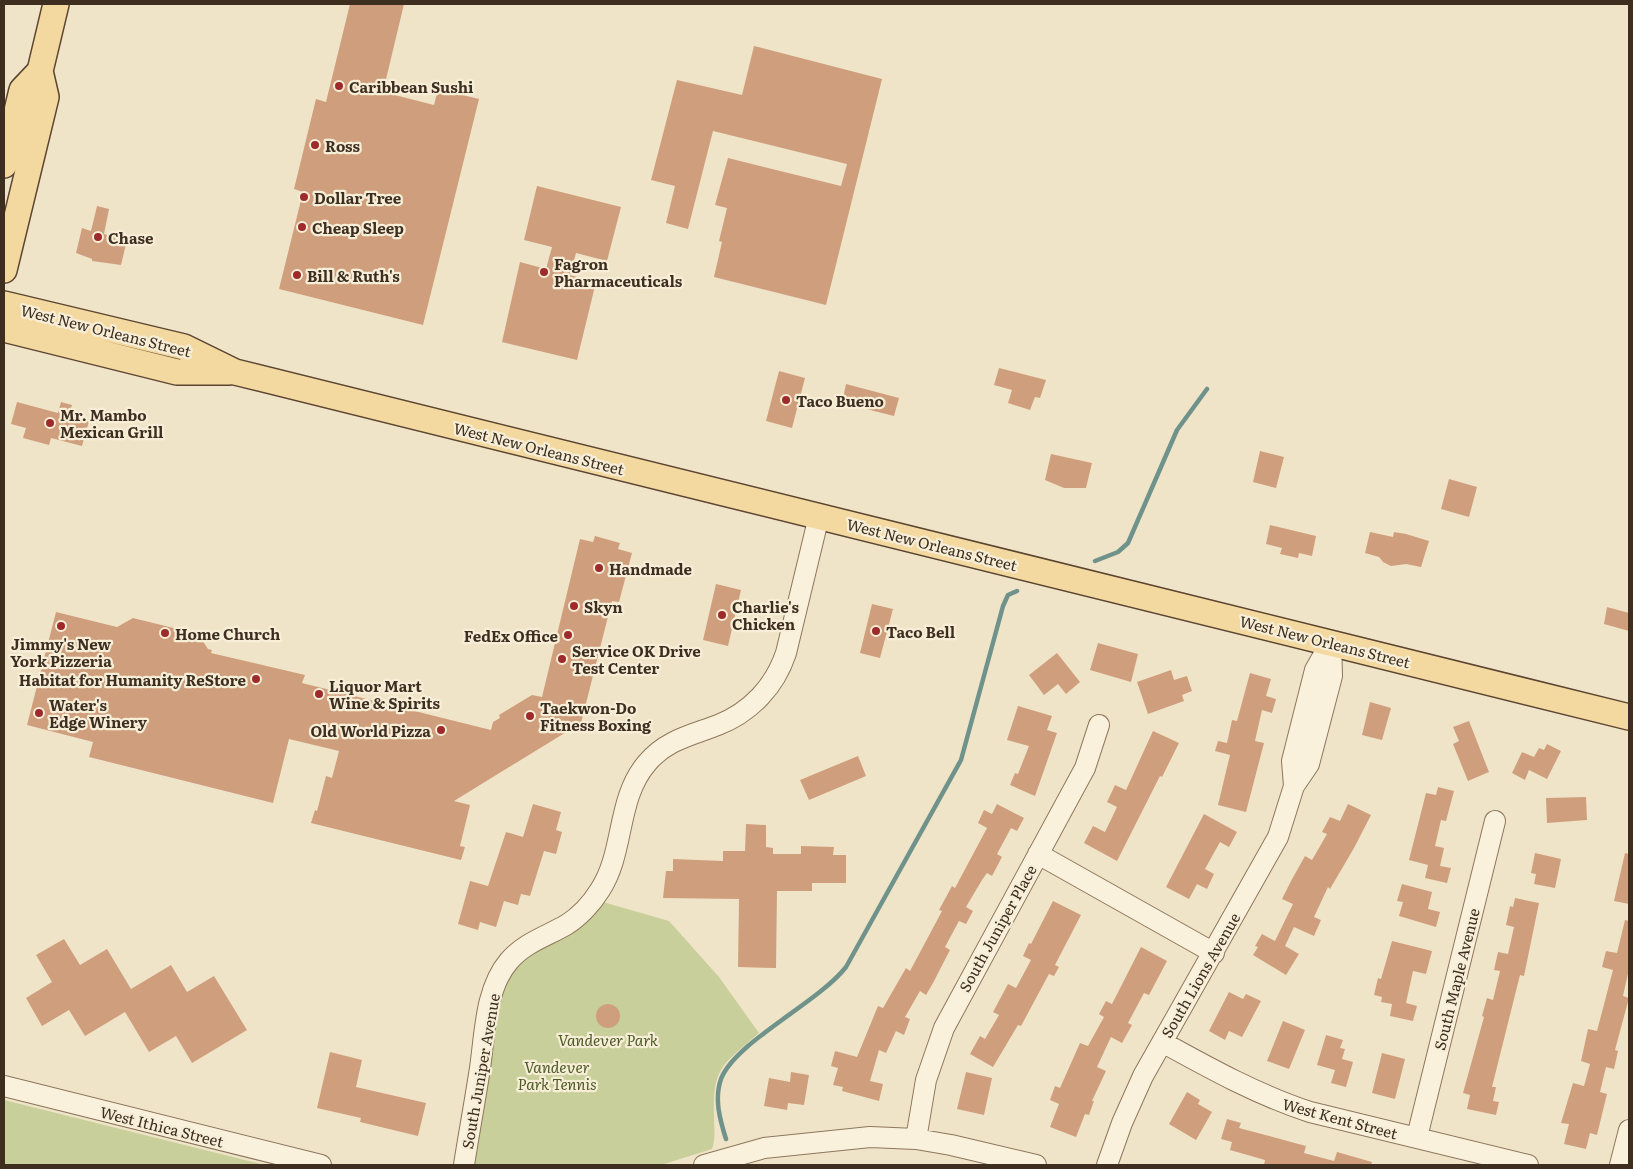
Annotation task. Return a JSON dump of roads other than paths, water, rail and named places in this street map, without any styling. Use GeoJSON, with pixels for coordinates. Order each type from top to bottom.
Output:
{"type":"FeatureCollection","features":[{"type":"Feature","properties":{"kind":"main road"},"geometry":{"type":"LineString","coordinates":[[4,270],[46,97],[40,71],[56,4]]}},
{"type":"Feature","properties":{"kind":"main road"},"geometry":{"type":"LineString","coordinates":[[4,165],[22,90],[40,71]]}},
{"type":"Feature","properties":{"kind":"main road","name":"West New Orleans Street"},"geometry":{"type":"LineString","coordinates":[[4,304],[184,347],[235,372],[1629,717]]}},
{"type":"Feature","properties":{"kind":"main road","name":"West New Orleans Street"},"geometry":{"type":"LineString","coordinates":[[4,329],[177,372],[235,372]]}},
{"type":"Feature","properties":{"kind":"street","name":"South Juniper Avenue"},"geometry":{"type":"LineString","coordinates":[[464,1165],[489,1007],[500,973],[520,950],[567,924],[581,912],[601,889],[613,855],[626,804],[636,779],[647,763],[676,739],[717,725],[743,712],[768,689],[779,672],[786,653],[819,516]]}},
{"type":"Feature","properties":{"kind":"street","name":"South Lions Avenue"},"geometry":{"type":"LineString","coordinates":[[1107,1165],[1126,1115],[1162,1042],[1278,837],[1294,786],[1309,764],[1332,676],[1331,642]]}},
{"type":"Feature","properties":{"kind":"street","name":"South Juniper Place"},"geometry":{"type":"LineString","coordinates":[[916,1139],[926,1080],[944,1028],[1085,768],[1099,725]]}},
{"type":"Feature","properties":{"kind":"street","name":"South Maple Avenue"},"geometry":{"type":"LineString","coordinates":[[1417,1137],[1495,821]]}},
{"type":"Feature","properties":{"kind":"street"},"geometry":{"type":"LineString","coordinates":[[1038,854],[1214,952]]}},
{"type":"Feature","properties":{"kind":"street","name":"West Kent Street"},"geometry":{"type":"LineString","coordinates":[[1162,1042],[1244,1087],[1276,1101],[1310,1112],[1528,1165]]}},
{"type":"Feature","properties":{"kind":"street","name":"West Ithica Street"},"geometry":{"type":"LineString","coordinates":[[4,1086],[321,1165]]}},
{"type":"Feature","properties":{"kind":"street"},"geometry":{"type":"LineString","coordinates":[[1620,1165],[1629,1130]]}},
{"type":"Feature","properties":{"kind":"street"},"geometry":{"type":"LineString","coordinates":[[704,1165],[764,1148],[870,1137],[916,1139],[951,1145],[1036,1165]]}},
{"type":"Feature","properties":{"kind":"waterway"},"geometry":{"type":"LineString","coordinates":[[1095,561],[1118,552],[1128,543],[1177,430],[1207,389]]}},
{"type":"Feature","properties":{"kind":"waterway"},"geometry":{"type":"LineString","coordinates":[[726,1139],[718,1102],[721,1079],[729,1065],[742,1051],[817,994],[846,967],[961,760],[1003,606],[1008,595],[1017,591]]}},
{"type":"Feature","properties":{"kind":"place","name":"Caribbean Sushi"},"geometry":{"type":"Point","coordinates":[339,86]}},
{"type":"Feature","properties":{"kind":"place","name":"Ross"},"geometry":{"type":"Point","coordinates":[315,145]}},
{"type":"Feature","properties":{"kind":"place","name":"Dollar Tree"},"geometry":{"type":"Point","coordinates":[304,197]}},
{"type":"Feature","properties":{"kind":"place","name":"Cheap Sleep"},"geometry":{"type":"Point","coordinates":[302,227]}},
{"type":"Feature","properties":{"kind":"place","name":"Chase"},"geometry":{"type":"Point","coordinates":[98,237]}},
{"type":"Feature","properties":{"kind":"place","name":"Fagron Pharmaceuticals"},"geometry":{"type":"Point","coordinates":[544,272]}},
{"type":"Feature","properties":{"kind":"place","name":"Bill & Ruth's"},"geometry":{"type":"Point","coordinates":[297,275]}},
{"type":"Feature","properties":{"kind":"place","name":"Taco Bueno"},"geometry":{"type":"Point","coordinates":[786,400]}},
{"type":"Feature","properties":{"kind":"place","name":"Mr. Mambo Mexican Grill"},"geometry":{"type":"Point","coordinates":[50,423]}},
{"type":"Feature","properties":{"kind":"place","name":"Handmade"},"geometry":{"type":"Point","coordinates":[599,568]}},
{"type":"Feature","properties":{"kind":"place","name":"Skyn"},"geometry":{"type":"Point","coordinates":[574,606]}},
{"type":"Feature","properties":{"kind":"place","name":"Charlie's Chicken"},"geometry":{"type":"Point","coordinates":[722,615]}},
{"type":"Feature","properties":{"kind":"place","name":"Jimmy's New York Pizzeria"},"geometry":{"type":"Point","coordinates":[61,626]}},
{"type":"Feature","properties":{"kind":"place","name":"Taco Bell"},"geometry":{"type":"Point","coordinates":[876,631]}},
{"type":"Feature","properties":{"kind":"place","name":"Home Church"},"geometry":{"type":"Point","coordinates":[165,633]}},
{"type":"Feature","properties":{"kind":"place","name":"FedEx Office"},"geometry":{"type":"Point","coordinates":[568,635]}},
{"type":"Feature","properties":{"kind":"place","name":"Service OK Drive Test Center"},"geometry":{"type":"Point","coordinates":[562,659]}},
{"type":"Feature","properties":{"kind":"place","name":"Habitat for Humanity ReStore"},"geometry":{"type":"Point","coordinates":[256,679]}},
{"type":"Feature","properties":{"kind":"place","name":"Liquor Mart Wine & Spirits"},"geometry":{"type":"Point","coordinates":[319,694]}},
{"type":"Feature","properties":{"kind":"place","name":"Water's Edge Winery"},"geometry":{"type":"Point","coordinates":[39,713]}},
{"type":"Feature","properties":{"kind":"place","name":"Taekwon-Do Fitness Boxing"},"geometry":{"type":"Point","coordinates":[530,716]}},
{"type":"Feature","properties":{"kind":"place","name":"Old World Pizza"},"geometry":{"type":"Point","coordinates":[441,730]}},
{"type":"Feature","properties":{"kind":"park label","name":"Vandever Park"},"geometry":{"type":"Point","coordinates":[608,1039]}},
{"type":"Feature","properties":{"kind":"park label","name":"Vandever Park Tennis"},"geometry":{"type":"Point","coordinates":[557,1074]}}]}
